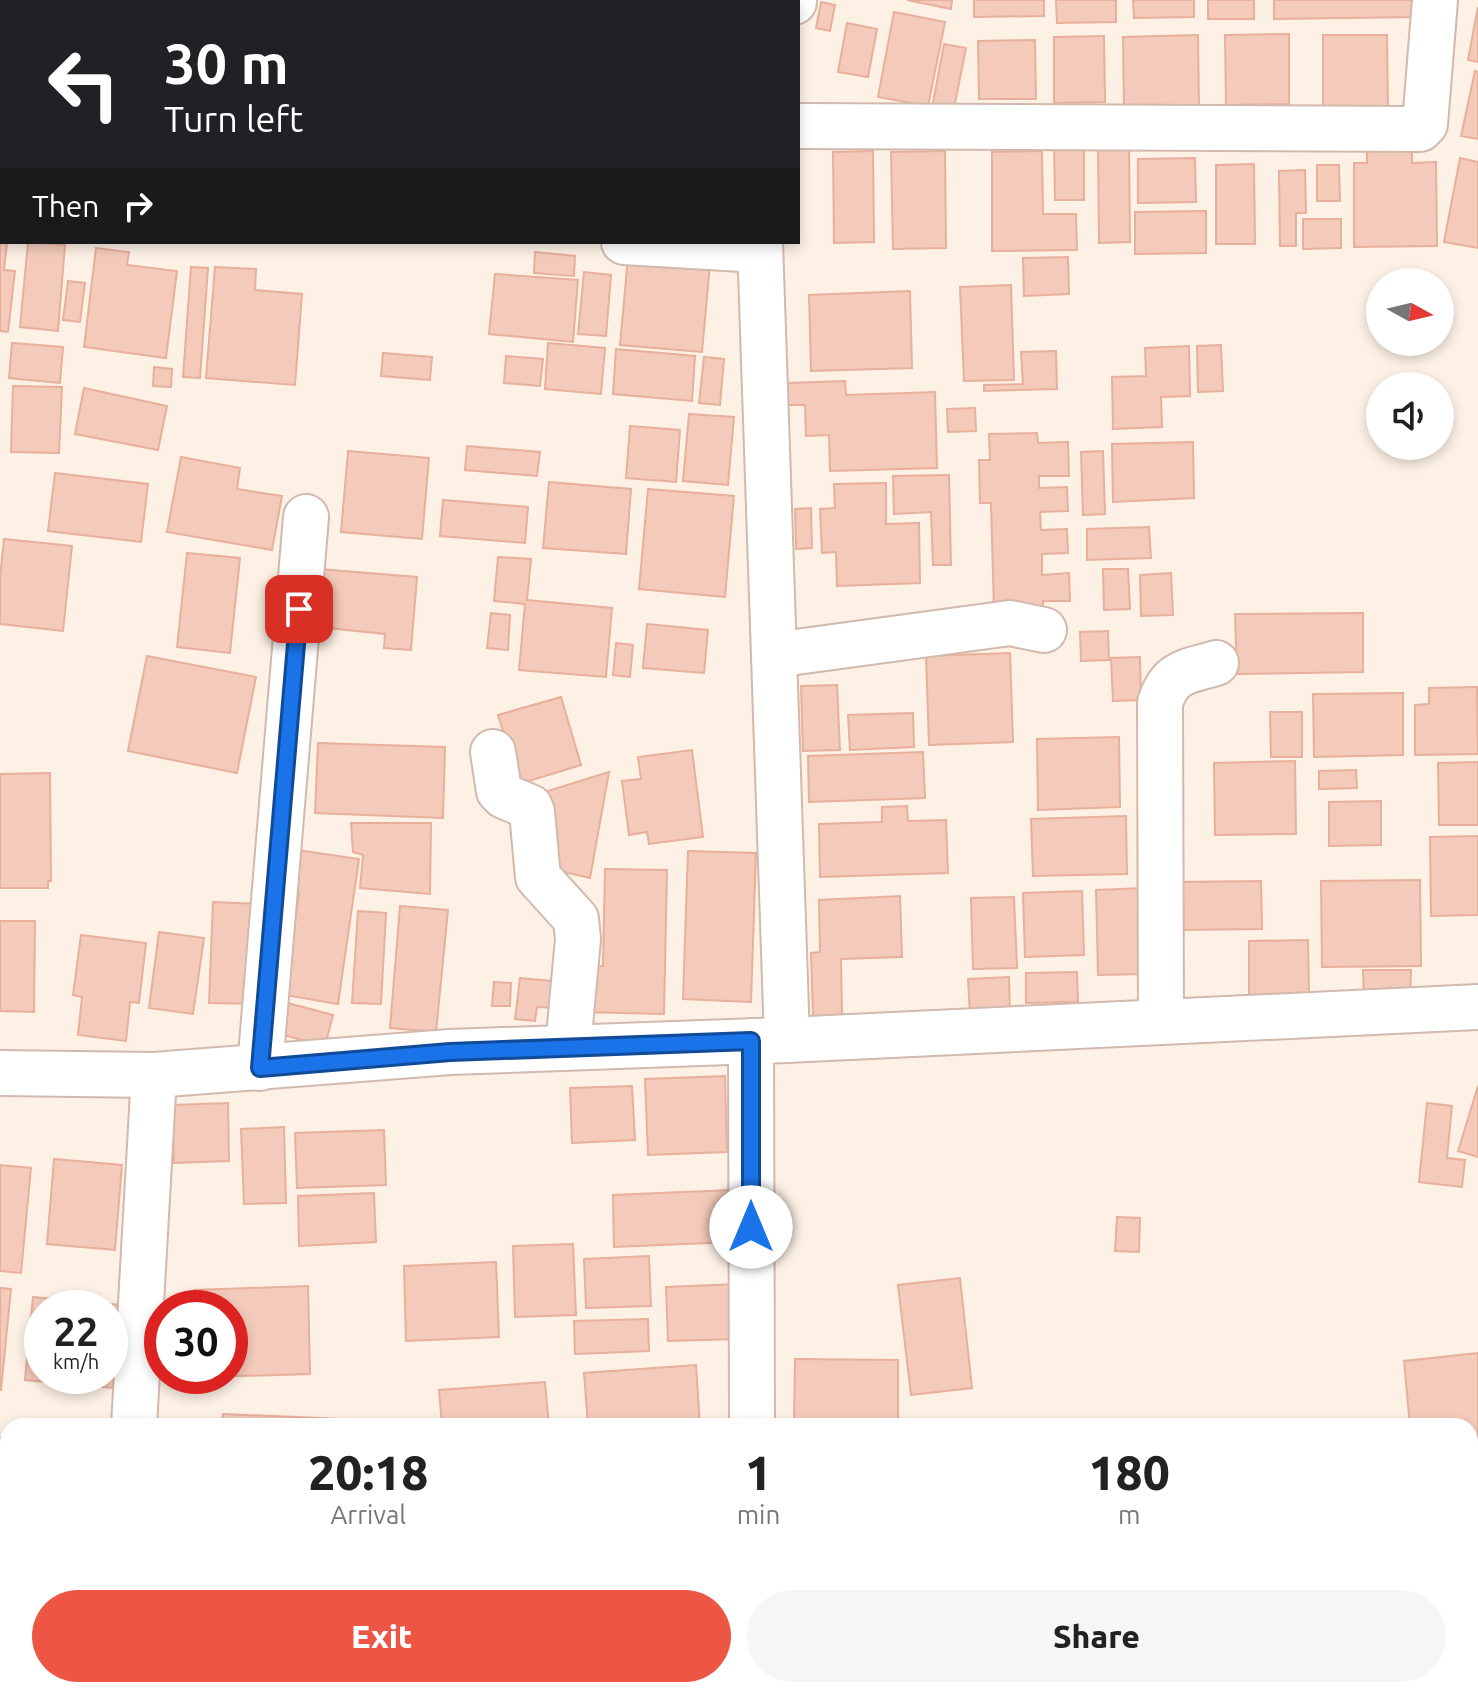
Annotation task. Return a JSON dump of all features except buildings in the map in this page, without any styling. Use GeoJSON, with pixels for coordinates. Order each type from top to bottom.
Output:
{"type":"FeatureCollection","features":[{"type":"Feature","properties":{"kind":"street"},"geometry":{"type":"LineString","coordinates":[[800,126],[1420,129],[1425,124],[1435,0]]}},
{"type":"Feature","properties":{"kind":"street"},"geometry":{"type":"LineString","coordinates":[[692,244],[760,246],[774,655],[769,1040],[752,1418]]}},
{"type":"Feature","properties":{"kind":"street"},"geometry":{"type":"LineString","coordinates":[[260,1068],[306,517]]}},
{"type":"Feature","properties":{"kind":"street"},"geometry":{"type":"LineString","coordinates":[[774,655],[1010,623],[1044,630]]}},
{"type":"Feature","properties":{"kind":"street"},"geometry":{"type":"LineString","coordinates":[[1161,1021],[1160,703],[1166,686],[1176,675],[1216,663]]}},
{"type":"Feature","properties":{"kind":"street"},"geometry":{"type":"LineString","coordinates":[[493,752],[499,791],[525,804],[532,812],[538,877],[576,919],[578,939],[568,1047]]}},
{"type":"Feature","properties":{"kind":"street"},"geometry":{"type":"LineString","coordinates":[[0,1073],[154,1075],[450,1052],[1478,1007]]}},
{"type":"Feature","properties":{"kind":"street"},"geometry":{"type":"LineString","coordinates":[[134,1418],[154,1075]]}},
{"type":"Feature","properties":{"kind":"route"},"geometry":{"type":"LineString","coordinates":[[299,609],[260,1068],[450,1052],[751,1041],[751,1227]]}}]}
